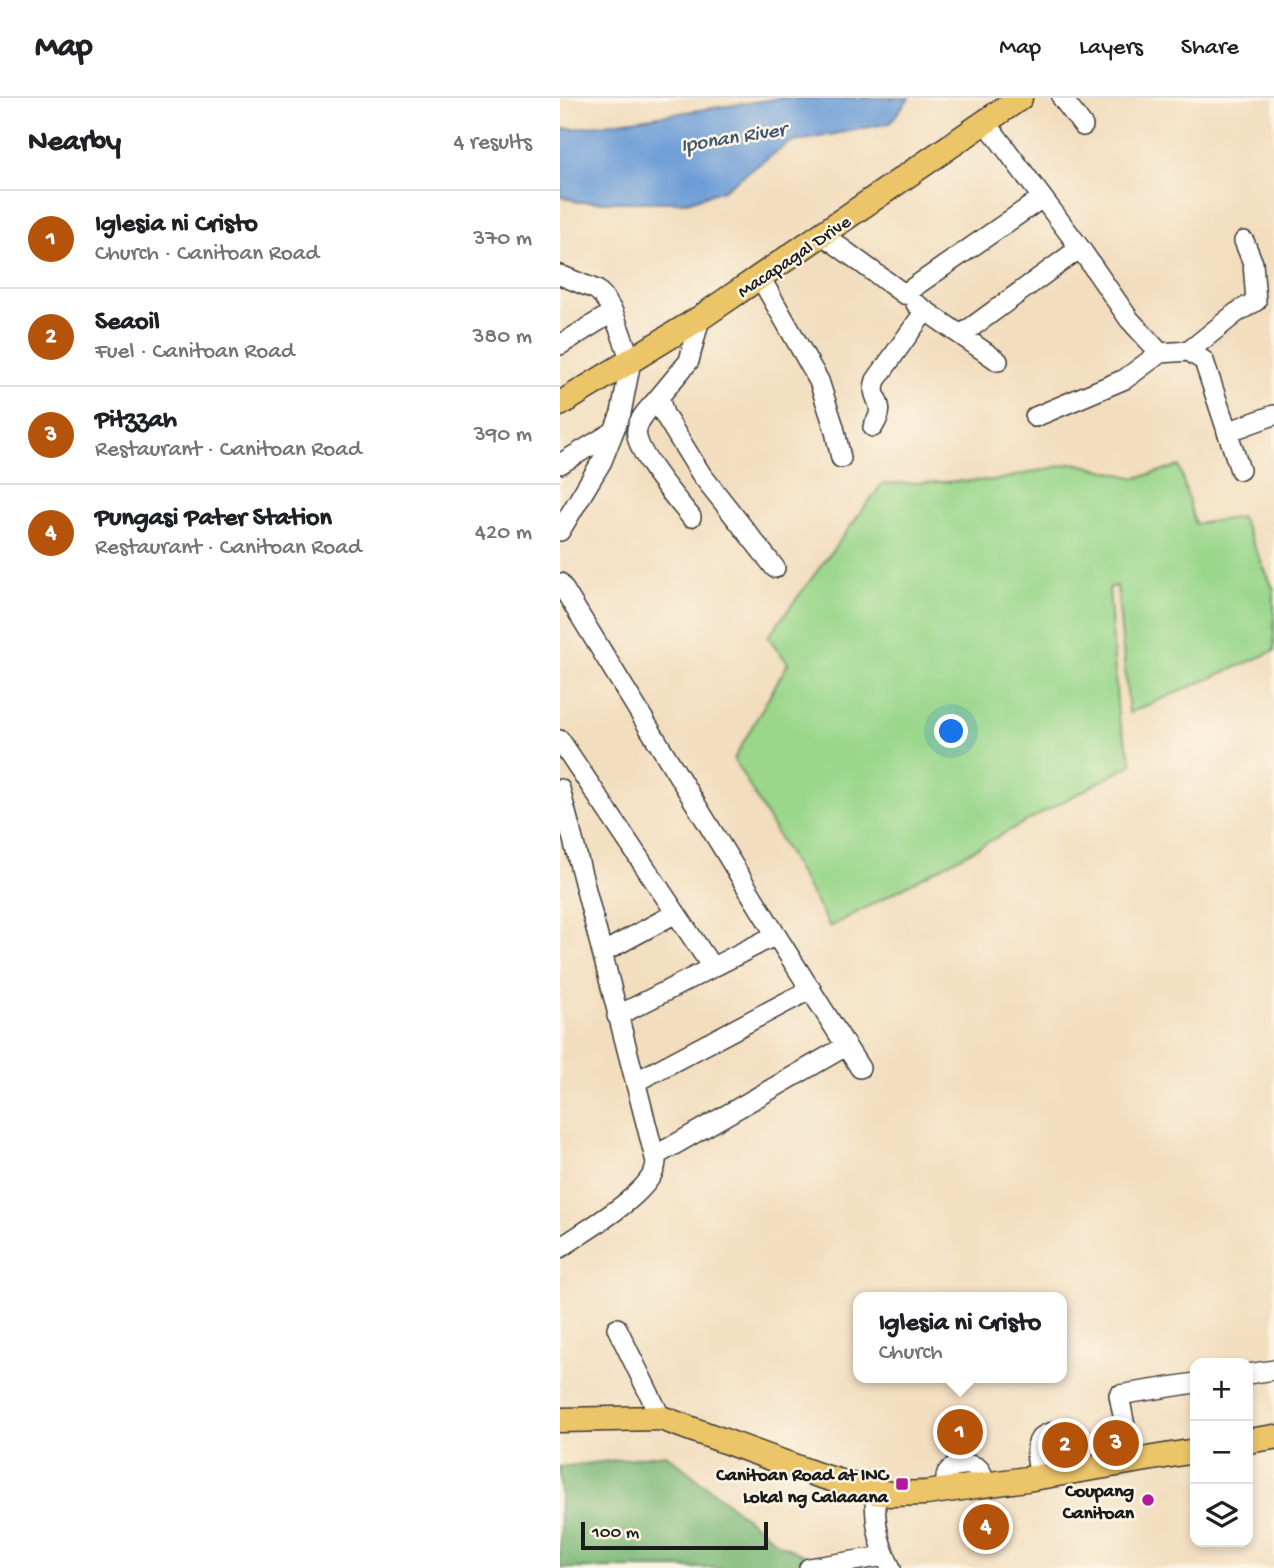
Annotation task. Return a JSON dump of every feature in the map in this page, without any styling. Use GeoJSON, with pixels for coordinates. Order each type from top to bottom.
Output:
{"type":"FeatureCollection","features":[{"type":"Feature","properties":{"kind":"main road","name":"Macapagal Drive"},"geometry":{"type":"LineString","coordinates":[[560,404],[700,318],[1020,98]]}},
{"type":"Feature","properties":{"kind":"main road"},"geometry":{"type":"LineString","coordinates":[[560,1420],[661,1418],[818,1475],[875,1492],[907,1494],[986,1484],[1038,1467],[1083,1462],[1132,1462],[1190,1452]]}},
{"type":"Feature","properties":{"kind":"main road"},"geometry":{"type":"LineString","coordinates":[[1253,1440],[1274,1437]]}},
{"type":"Feature","properties":{"kind":"street"},"geometry":{"type":"LineString","coordinates":[[1062,98],[1083,126]]}},
{"type":"Feature","properties":{"kind":"street"},"geometry":{"type":"LineString","coordinates":[[985,121],[1080,248],[1129,319],[1160,353]]}},
{"type":"Feature","properties":{"kind":"street"},"geometry":{"type":"LineString","coordinates":[[904,294],[1042,198]]}},
{"type":"Feature","properties":{"kind":"street"},"geometry":{"type":"LineString","coordinates":[[823,235],[925,311],[999,361]]}},
{"type":"Feature","properties":{"kind":"street"},"geometry":{"type":"LineString","coordinates":[[1035,417],[1125,379],[1160,353],[1189,351],[1236,313],[1256,301],[1253,263],[1244,242]]}},
{"type":"Feature","properties":{"kind":"street"},"geometry":{"type":"LineString","coordinates":[[961,335],[1080,248]]}},
{"type":"Feature","properties":{"kind":"street"},"geometry":{"type":"LineString","coordinates":[[560,275],[597,290],[603,296],[631,361],[621,413],[602,461],[560,531]]}},
{"type":"Feature","properties":{"kind":"street"},"geometry":{"type":"LineString","coordinates":[[760,277],[818,381],[834,427],[841,458]]}},
{"type":"Feature","properties":{"kind":"street"},"geometry":{"type":"LineString","coordinates":[[873,427],[881,415],[881,407],[873,387],[876,380],[925,311]]}},
{"type":"Feature","properties":{"kind":"street"},"geometry":{"type":"LineString","coordinates":[[560,345],[612,312]]}},
{"type":"Feature","properties":{"kind":"street"},"geometry":{"type":"LineString","coordinates":[[691,517],[652,469],[636,434],[638,425],[689,361],[700,318]]}},
{"type":"Feature","properties":{"kind":"street"},"geometry":{"type":"LineString","coordinates":[[1189,351],[1204,361],[1240,470]]}},
{"type":"Feature","properties":{"kind":"street"},"geometry":{"type":"LineString","coordinates":[[659,397],[664,414],[701,474],[775,568]]}},
{"type":"Feature","properties":{"kind":"street"},"geometry":{"type":"LineString","coordinates":[[1227,432],[1274,415]]}},
{"type":"Feature","properties":{"kind":"street"},"geometry":{"type":"LineString","coordinates":[[560,464],[613,432]]}},
{"type":"Feature","properties":{"kind":"street"},"geometry":{"type":"LineString","coordinates":[[560,583],[860,1068]]}},
{"type":"Feature","properties":{"kind":"street"},"geometry":{"type":"LineString","coordinates":[[560,740],[712,967]]}},
{"type":"Feature","properties":{"kind":"street"},"geometry":{"type":"LineString","coordinates":[[560,789],[617,1016],[637,1081],[656,1168],[644,1186],[626,1202],[560,1248]]}},
{"type":"Feature","properties":{"kind":"street"},"geometry":{"type":"LineString","coordinates":[[602,953],[676,913]]}},
{"type":"Feature","properties":{"kind":"street"},"geometry":{"type":"LineString","coordinates":[[617,1016],[776,935]]}},
{"type":"Feature","properties":{"kind":"street"},"geometry":{"type":"LineString","coordinates":[[637,1081],[811,989]]}},
{"type":"Feature","properties":{"kind":"street"},"geometry":{"type":"LineString","coordinates":[[655,1156],[846,1046]]}},
{"type":"Feature","properties":{"kind":"street"},"geometry":{"type":"LineString","coordinates":[[617,1328],[661,1418]]}},
{"type":"Feature","properties":{"kind":"street"},"geometry":{"type":"LineString","coordinates":[[1253,1373],[1274,1370]]}},
{"type":"Feature","properties":{"kind":"street"},"geometry":{"type":"LineString","coordinates":[[1132,1462],[1119,1395],[1190,1384]]}},
{"type":"Feature","properties":{"kind":"street"},"geometry":{"type":"LineString","coordinates":[[1038,1467],[1037,1446],[1040,1438],[1046,1434],[1070,1431],[1079,1436],[1083,1462]]}},
{"type":"Feature","properties":{"kind":"street"},"geometry":{"type":"LineString","coordinates":[[809,1568],[888,1562],[874,1522],[875,1492]]}},
{"type":"Feature","properties":{"kind":"green space"},"geometry":{"type":"Polygon","coordinates":[[[1074,463],[1136,478],[1179,466],[1195,524],[1241,517],[1274,590],[1274,651],[1129,713],[1117,586],[1109,588],[1118,717],[1133,764],[830,927],[734,759],[788,663],[768,637],[882,484],[997,480],[1074,463]]]}},
{"type":"Feature","properties":{"kind":"green space"},"geometry":{"type":"Polygon","coordinates":[[[666,1454],[778,1543],[830,1568],[560,1568],[560,1467],[666,1454]]]}},
{"type":"Feature","properties":{"kind":"water","name":"Iponan River"},"geometry":{"type":"Polygon","coordinates":[[[780,98],[909,98],[890,123],[789,143],[723,190],[687,202],[578,202],[560,196],[560,129],[780,98]]]}},
{"type":"Feature","properties":{"kind":"place","name":"Iglesia ni Cristo"},"geometry":{"type":"Point","coordinates":[960,1432]}},
{"type":"Feature","properties":{"kind":"place","name":"Pitzzah"},"geometry":{"type":"Point","coordinates":[1116,1443]}},
{"type":"Feature","properties":{"kind":"place","name":"Seaoil"},"geometry":{"type":"Point","coordinates":[1065,1445]}},
{"type":"Feature","properties":{"kind":"place","name":"Canitoan Road at INC Lokal ng Calaaana"},"geometry":{"type":"Point","coordinates":[902,1484]}},
{"type":"Feature","properties":{"kind":"place","name":"Coupang Canitoan"},"geometry":{"type":"Point","coordinates":[1148,1500]}},
{"type":"Feature","properties":{"kind":"place","name":"Pungasi Pater Station"},"geometry":{"type":"Point","coordinates":[986,1527]}}]}
